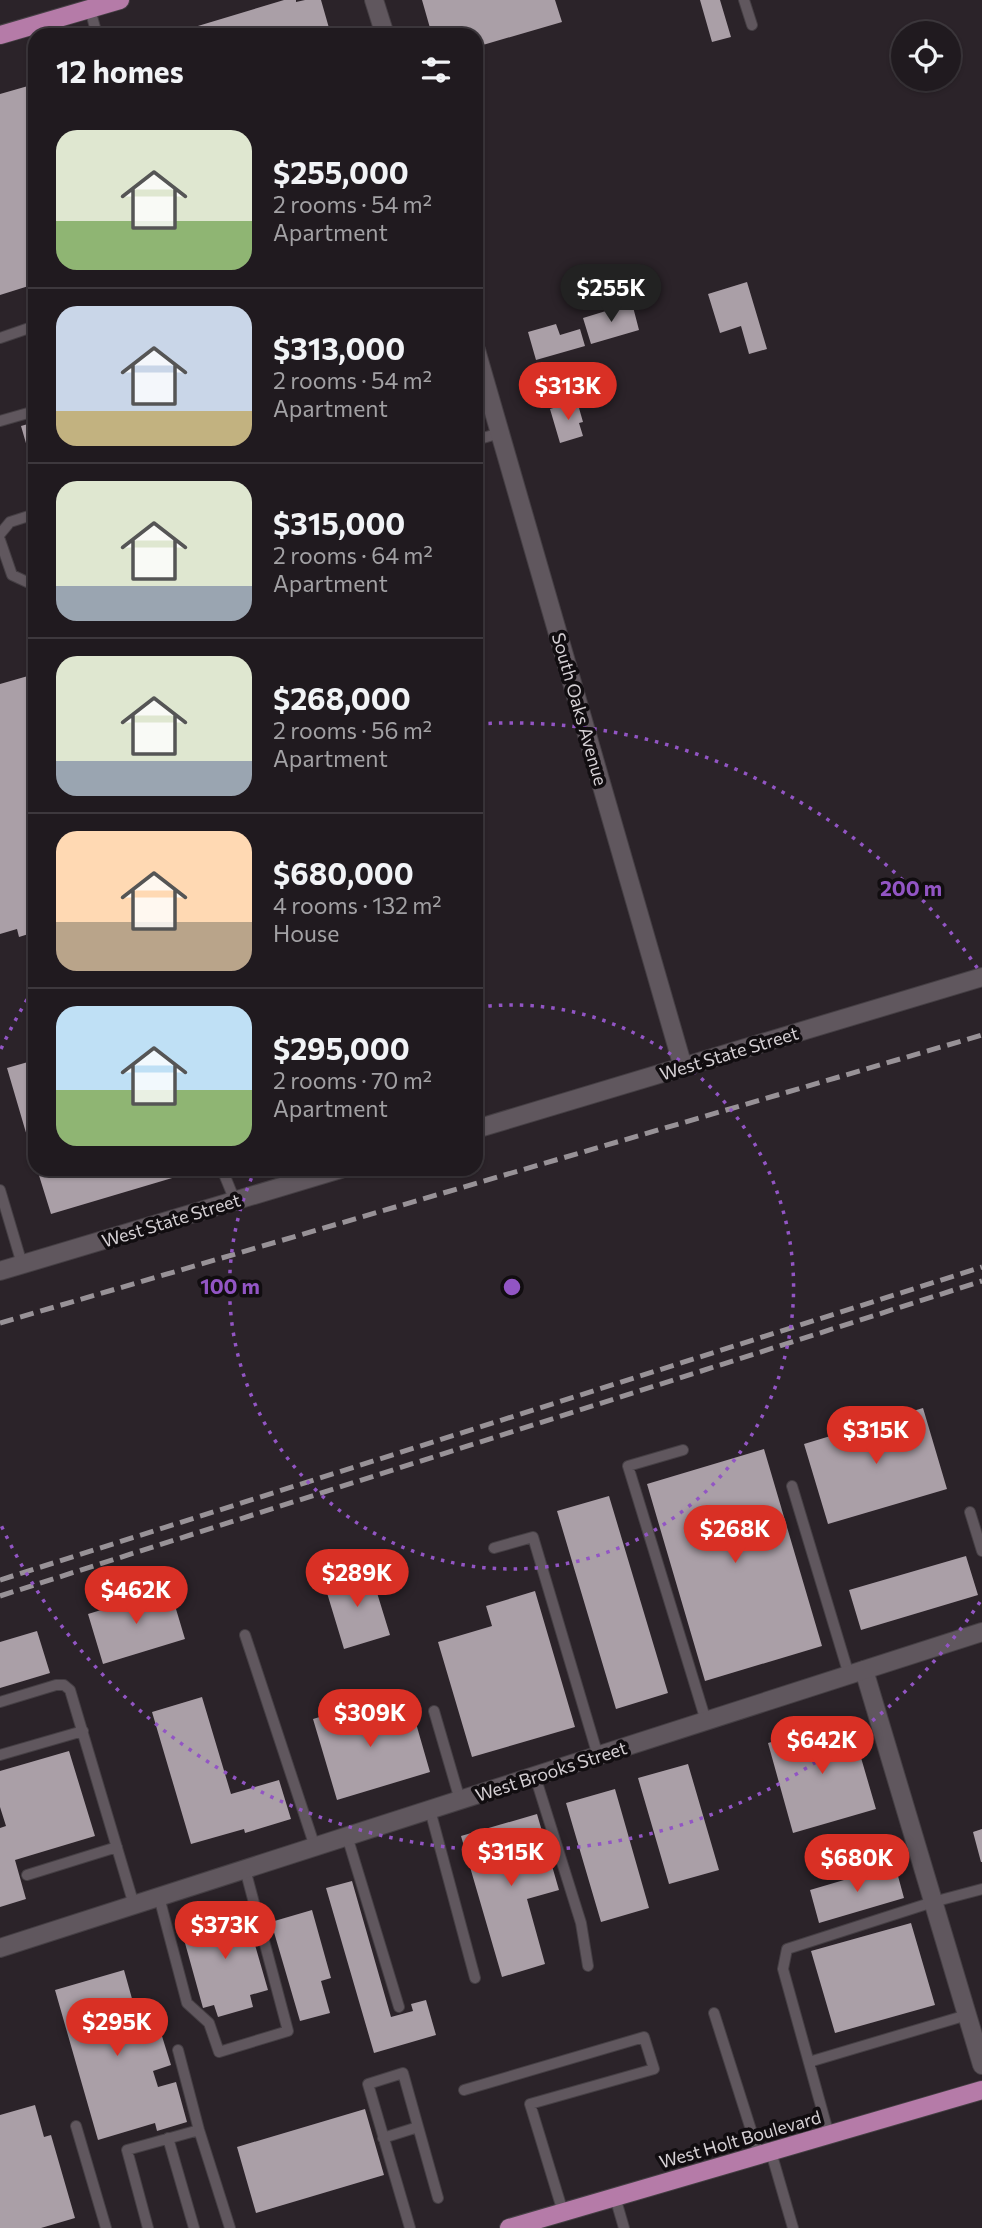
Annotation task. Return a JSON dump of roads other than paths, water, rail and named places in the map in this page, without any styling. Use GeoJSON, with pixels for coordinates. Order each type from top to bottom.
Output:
{"type":"FeatureCollection","features":[{"type":"Feature","properties":{"kind":"main road"},"geometry":{"type":"LineString","coordinates":[[0,35],[120,0]]}},
{"type":"Feature","properties":{"kind":"main road","name":"West Holt Boulevard"},"geometry":{"type":"LineString","coordinates":[[509,2228],[982,2090]]}},
{"type":"Feature","properties":{"kind":"street"},"geometry":{"type":"LineString","coordinates":[[374,0],[383,28]]}},
{"type":"Feature","properties":{"kind":"street","name":"South Oaks Avenue"},"geometry":{"type":"LineString","coordinates":[[483,381],[684,1067]]}},
{"type":"Feature","properties":{"kind":"street","name":"West State Street"},"geometry":{"type":"LineString","coordinates":[[483,1127],[982,977]]}},
{"type":"Feature","properties":{"kind":"street","name":"West State Street"},"geometry":{"type":"LineString","coordinates":[[0,1270],[318,1176]]}},
{"type":"Feature","properties":{"kind":"street","name":"West Brooks Street"},"geometry":{"type":"LineString","coordinates":[[0,1948],[982,1632]]}},
{"type":"Feature","properties":{"kind":"street"},"geometry":{"type":"LineString","coordinates":[[856,1672],[933,1902],[982,2065]]}},
{"type":"Feature","properties":{"kind":"lane"},"geometry":{"type":"LineString","coordinates":[[744,0],[751,25]]}},
{"type":"Feature","properties":{"kind":"lane"},"geometry":{"type":"LineString","coordinates":[[90,9],[95,28]]}},
{"type":"Feature","properties":{"kind":"lane"},"geometry":{"type":"LineString","coordinates":[[0,338],[28,328]]}},
{"type":"Feature","properties":{"kind":"lane"},"geometry":{"type":"LineString","coordinates":[[0,421],[28,413]]}},
{"type":"Feature","properties":{"kind":"lane"},"geometry":{"type":"LineString","coordinates":[[483,438],[500,433]]}},
{"type":"Feature","properties":{"kind":"lane"},"geometry":{"type":"LineString","coordinates":[[0,534],[10,522],[28,516]]}},
{"type":"Feature","properties":{"kind":"lane"},"geometry":{"type":"LineString","coordinates":[[0,540],[12,575],[28,582]]}},
{"type":"Feature","properties":{"kind":"lane"},"geometry":{"type":"LineString","coordinates":[[225,1176],[235,1201]]}},
{"type":"Feature","properties":{"kind":"lane"},"geometry":{"type":"LineString","coordinates":[[0,1190],[22,1264]]}},
{"type":"Feature","properties":{"kind":"lane"},"geometry":{"type":"LineString","coordinates":[[683,1450],[628,1466],[706,1721]]}},
{"type":"Feature","properties":{"kind":"lane"},"geometry":{"type":"LineString","coordinates":[[792,1486],[856,1672]]}},
{"type":"Feature","properties":{"kind":"lane"},"geometry":{"type":"LineString","coordinates":[[970,1512],[982,1551]]}},
{"type":"Feature","properties":{"kind":"lane"},"geometry":{"type":"LineString","coordinates":[[494,1548],[533,1537],[598,1756]]}},
{"type":"Feature","properties":{"kind":"lane"},"geometry":{"type":"LineString","coordinates":[[245,1635],[315,1847]]}},
{"type":"Feature","properties":{"kind":"lane"},"geometry":{"type":"LineString","coordinates":[[0,1702],[56,1685],[64,1685],[70,1690],[134,1905]]}},
{"type":"Feature","properties":{"kind":"lane"},"geometry":{"type":"LineString","coordinates":[[434,1711],[460,1800]]}},
{"type":"Feature","properties":{"kind":"lane"},"geometry":{"type":"LineString","coordinates":[[0,1755],[83,1731]]}},
{"type":"Feature","properties":{"kind":"lane"},"geometry":{"type":"LineString","coordinates":[[536,1776],[581,1923],[588,1966]]}},
{"type":"Feature","properties":{"kind":"lane"},"geometry":{"type":"LineString","coordinates":[[430,1810],[475,1978]]}},
{"type":"Feature","properties":{"kind":"lane"},"geometry":{"type":"LineString","coordinates":[[348,1836],[399,2007]]}},
{"type":"Feature","properties":{"kind":"lane"},"geometry":{"type":"LineString","coordinates":[[27,1875],[117,1847]]}},
{"type":"Feature","properties":{"kind":"lane"},"geometry":{"type":"LineString","coordinates":[[159,1897],[187,2003],[209,2023],[219,2052],[288,2031],[245,1869]]}},
{"type":"Feature","properties":{"kind":"lane"},"geometry":{"type":"LineString","coordinates":[[829,2135],[783,1969],[787,1948],[982,1889]]}},
{"type":"Feature","properties":{"kind":"lane"},"geometry":{"type":"LineString","coordinates":[[714,2012],[793,2228]]}},
{"type":"Feature","properties":{"kind":"lane"},"geometry":{"type":"LineString","coordinates":[[809,2062],[967,2015]]}},
{"type":"Feature","properties":{"kind":"lane"},"geometry":{"type":"LineString","coordinates":[[464,2090],[644,2037],[654,2069],[530,2104],[563,2212]]}},
{"type":"Feature","properties":{"kind":"lane"},"geometry":{"type":"LineString","coordinates":[[178,2050],[199,2130],[230,2228]]}},
{"type":"Feature","properties":{"kind":"lane"},"geometry":{"type":"LineString","coordinates":[[410,2228],[368,2084],[403,2073],[438,2197]]}},
{"type":"Feature","properties":{"kind":"lane"},"geometry":{"type":"LineString","coordinates":[[76,2126],[106,2228]]}},
{"type":"Feature","properties":{"kind":"lane"},"geometry":{"type":"LineString","coordinates":[[383,2138],[418,2127]]}},
{"type":"Feature","properties":{"kind":"lane"},"geometry":{"type":"LineString","coordinates":[[148,2228],[127,2150],[199,2130]]}},
{"type":"Feature","properties":{"kind":"lane"},"geometry":{"type":"LineString","coordinates":[[169,2138],[194,2228]]}},
{"type":"Feature","properties":{"kind":"lane"},"geometry":{"type":"LineString","coordinates":[[615,2197],[624,2228]]}},
{"type":"Feature","properties":{"kind":"railway"},"geometry":{"type":"LineString","coordinates":[[0,1323],[982,1035]]}},
{"type":"Feature","properties":{"kind":"railway"},"geometry":{"type":"LineString","coordinates":[[0,1580],[982,1267]]}},
{"type":"Feature","properties":{"kind":"railway"},"geometry":{"type":"LineString","coordinates":[[0,1596],[982,1281]]}}]}
